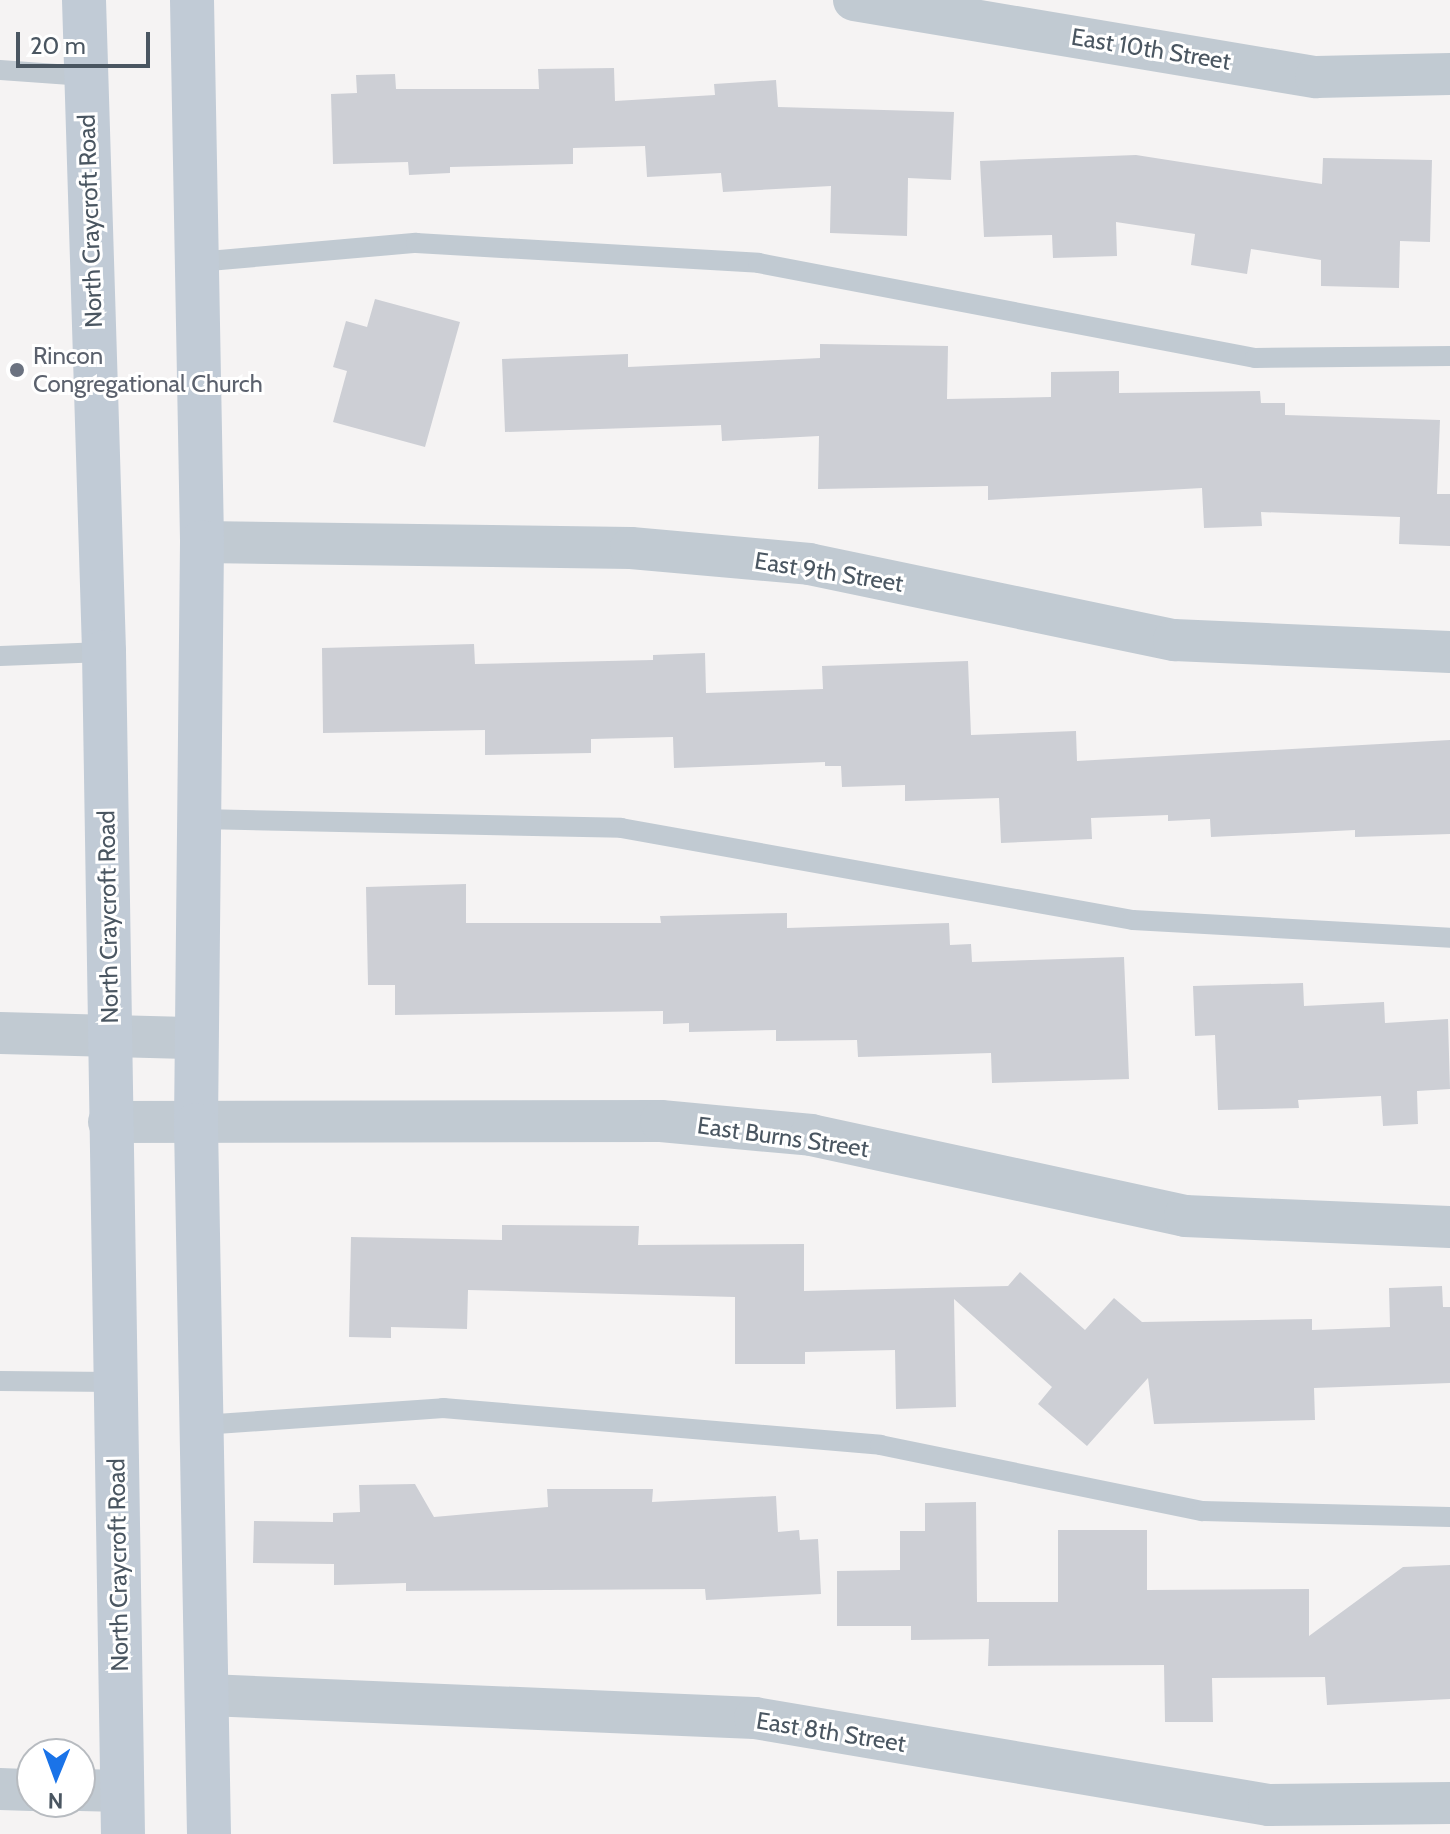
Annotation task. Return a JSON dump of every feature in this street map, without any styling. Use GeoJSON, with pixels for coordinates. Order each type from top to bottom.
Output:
{"type":"FeatureCollection","features":[{"type":"Feature","properties":{"kind":"main road","name":"North Craycroft Road"},"geometry":{"type":"LineString","coordinates":[[84,0],[104,652],[115,1382],[101,1791],[123,1834]]}},
{"type":"Feature","properties":{"kind":"main road"},"geometry":{"type":"LineString","coordinates":[[192,0],[202,542],[196,1125],[209,1834]]}},
{"type":"Feature","properties":{"kind":"street","name":"East 10th Street"},"geometry":{"type":"LineString","coordinates":[[854,0],[1316,77],[1450,74]]}},
{"type":"Feature","properties":{"kind":"street","name":"East 9th Street"},"geometry":{"type":"LineString","coordinates":[[202,542],[690,554],[809,564],[1174,640],[1450,652]]}},
{"type":"Feature","properties":{"kind":"street"},"geometry":{"type":"LineString","coordinates":[[0,1033],[111,1032],[197,1038]]}},
{"type":"Feature","properties":{"kind":"street","name":"East Burns Street"},"geometry":{"type":"LineString","coordinates":[[109,1122],[196,1125],[661,1121],[811,1135],[1185,1216],[1450,1227]]}},
{"type":"Feature","properties":{"kind":"street","name":"East 8th Street"},"geometry":{"type":"LineString","coordinates":[[208,1695],[755,1718],[1269,1805],[1450,1803]]}},
{"type":"Feature","properties":{"kind":"lane"},"geometry":{"type":"LineString","coordinates":[[0,70],[85,76]]}},
{"type":"Feature","properties":{"kind":"lane"},"geometry":{"type":"LineString","coordinates":[[197,262],[416,243],[758,263],[1255,358],[1450,356]]}},
{"type":"Feature","properties":{"kind":"lane"},"geometry":{"type":"LineString","coordinates":[[0,656],[104,652]]}},
{"type":"Feature","properties":{"kind":"lane"},"geometry":{"type":"LineString","coordinates":[[200,819],[621,828],[1133,920],[1450,938]]}},
{"type":"Feature","properties":{"kind":"lane"},"geometry":{"type":"LineString","coordinates":[[0,1381],[115,1382]]}},
{"type":"Feature","properties":{"kind":"lane"},"geometry":{"type":"LineString","coordinates":[[202,1425],[443,1408],[880,1445],[1202,1511],[1450,1517]]}},
{"type":"Feature","properties":{"kind":"building"},"geometry":{"type":"Polygon","coordinates":[[[614,68],[615,101],[715,95],[714,84],[776,80],[778,107],[954,112],[951,180],[908,178],[907,236],[830,233],[831,186],[723,192],[721,173],[647,177],[645,146],[573,148],[573,164],[450,167],[450,173],[409,175],[408,162],[333,164],[331,94],[357,93],[356,75],[395,74],[396,89],[539,89],[538,69],[614,68]]]}},
{"type":"Feature","properties":{"kind":"building"},"geometry":{"type":"Polygon","coordinates":[[[1136,155],[1322,184],[1323,158],[1432,160],[1430,242],[1400,241],[1399,288],[1321,286],[1321,260],[1251,249],[1247,274],[1191,265],[1195,234],[1116,222],[1117,256],[1053,258],[1052,235],[984,237],[980,161],[1136,155]]]}},
{"type":"Feature","properties":{"kind":"building"},"geometry":{"type":"Polygon","coordinates":[[[375,299],[460,322],[425,447],[333,422],[347,371],[333,367],[346,321],[367,327],[375,299]]]}},
{"type":"Feature","properties":{"kind":"building"},"geometry":{"type":"Polygon","coordinates":[[[820,344],[948,346],[947,399],[1051,397],[1051,372],[1119,371],[1119,393],[1260,391],[1261,403],[1285,403],[1285,415],[1440,420],[1437,494],[1450,494],[1450,546],[1399,544],[1400,517],[1261,512],[1262,526],[1204,528],[1202,488],[988,500],[988,486],[818,489],[819,436],[722,441],[721,425],[505,432],[502,359],[628,354],[628,367],[820,358],[820,344]]]}},
{"type":"Feature","properties":{"kind":"building"},"geometry":{"type":"Polygon","coordinates":[[[474,644],[475,664],[653,660],[653,655],[705,653],[706,693],[823,689],[822,666],[968,661],[971,735],[1076,731],[1077,761],[1450,740],[1450,834],[1355,837],[1355,830],[1211,837],[1210,819],[1168,821],[1168,815],[1091,818],[1092,839],[1001,843],[999,798],[905,801],[905,785],[842,787],[841,766],[825,766],[825,762],[674,768],[673,737],[591,739],[591,753],[485,755],[485,730],[323,733],[322,648],[474,644]]]}},
{"type":"Feature","properties":{"kind":"building"},"geometry":{"type":"Polygon","coordinates":[[[466,884],[466,923],[661,923],[660,916],[787,913],[787,928],[949,923],[950,945],[971,944],[972,962],[1124,957],[1129,1079],[992,1083],[991,1053],[858,1057],[857,1040],[776,1041],[776,1030],[689,1032],[689,1023],[663,1024],[663,1011],[395,1015],[395,985],[368,985],[366,887],[466,884]]]}},
{"type":"Feature","properties":{"kind":"building"},"geometry":{"type":"Polygon","coordinates":[[[1303,983],[1304,1006],[1384,1002],[1385,1023],[1448,1019],[1450,1089],[1417,1091],[1418,1124],[1383,1126],[1381,1096],[1298,1100],[1299,1108],[1218,1110],[1215,1035],[1195,1036],[1193,986],[1303,983]]]}},
{"type":"Feature","properties":{"kind":"building"},"geometry":{"type":"Polygon","coordinates":[[[502,1225],[639,1226],[638,1245],[804,1244],[804,1291],[1008,1286],[1020,1272],[1085,1330],[1114,1298],[1142,1322],[1312,1319],[1312,1330],[1390,1327],[1389,1288],[1442,1286],[1443,1307],[1450,1307],[1450,1383],[1314,1388],[1315,1420],[1154,1424],[1148,1378],[1087,1446],[1038,1404],[1052,1387],[954,1299],[956,1407],[896,1409],[895,1350],[805,1352],[805,1364],[735,1364],[735,1297],[468,1290],[467,1329],[391,1327],[391,1338],[349,1337],[351,1237],[502,1240],[502,1225]]]}},
{"type":"Feature","properties":{"kind":"building"},"geometry":{"type":"Polygon","coordinates":[[[415,1484],[434,1517],[548,1507],[547,1489],[653,1489],[652,1502],[776,1496],[778,1532],[799,1530],[800,1540],[818,1539],[821,1594],[706,1600],[705,1589],[406,1591],[406,1583],[334,1585],[334,1564],[253,1563],[254,1521],[333,1522],[333,1513],[360,1512],[359,1485],[415,1484]]]}},
{"type":"Feature","properties":{"kind":"building"},"geometry":{"type":"Polygon","coordinates":[[[976,1502],[977,1602],[1058,1602],[1058,1530],[1147,1530],[1147,1590],[1309,1589],[1309,1636],[1403,1567],[1450,1565],[1450,1699],[1327,1705],[1325,1677],[1212,1678],[1213,1722],[1165,1722],[1164,1665],[988,1666],[989,1639],[911,1640],[911,1626],[837,1626],[837,1571],[900,1570],[900,1531],[925,1531],[925,1503],[976,1502]]]}},
{"type":"Feature","properties":{"kind":"place","name":"Rincon Congregational Church"},"geometry":{"type":"Point","coordinates":[17,370]}}]}
